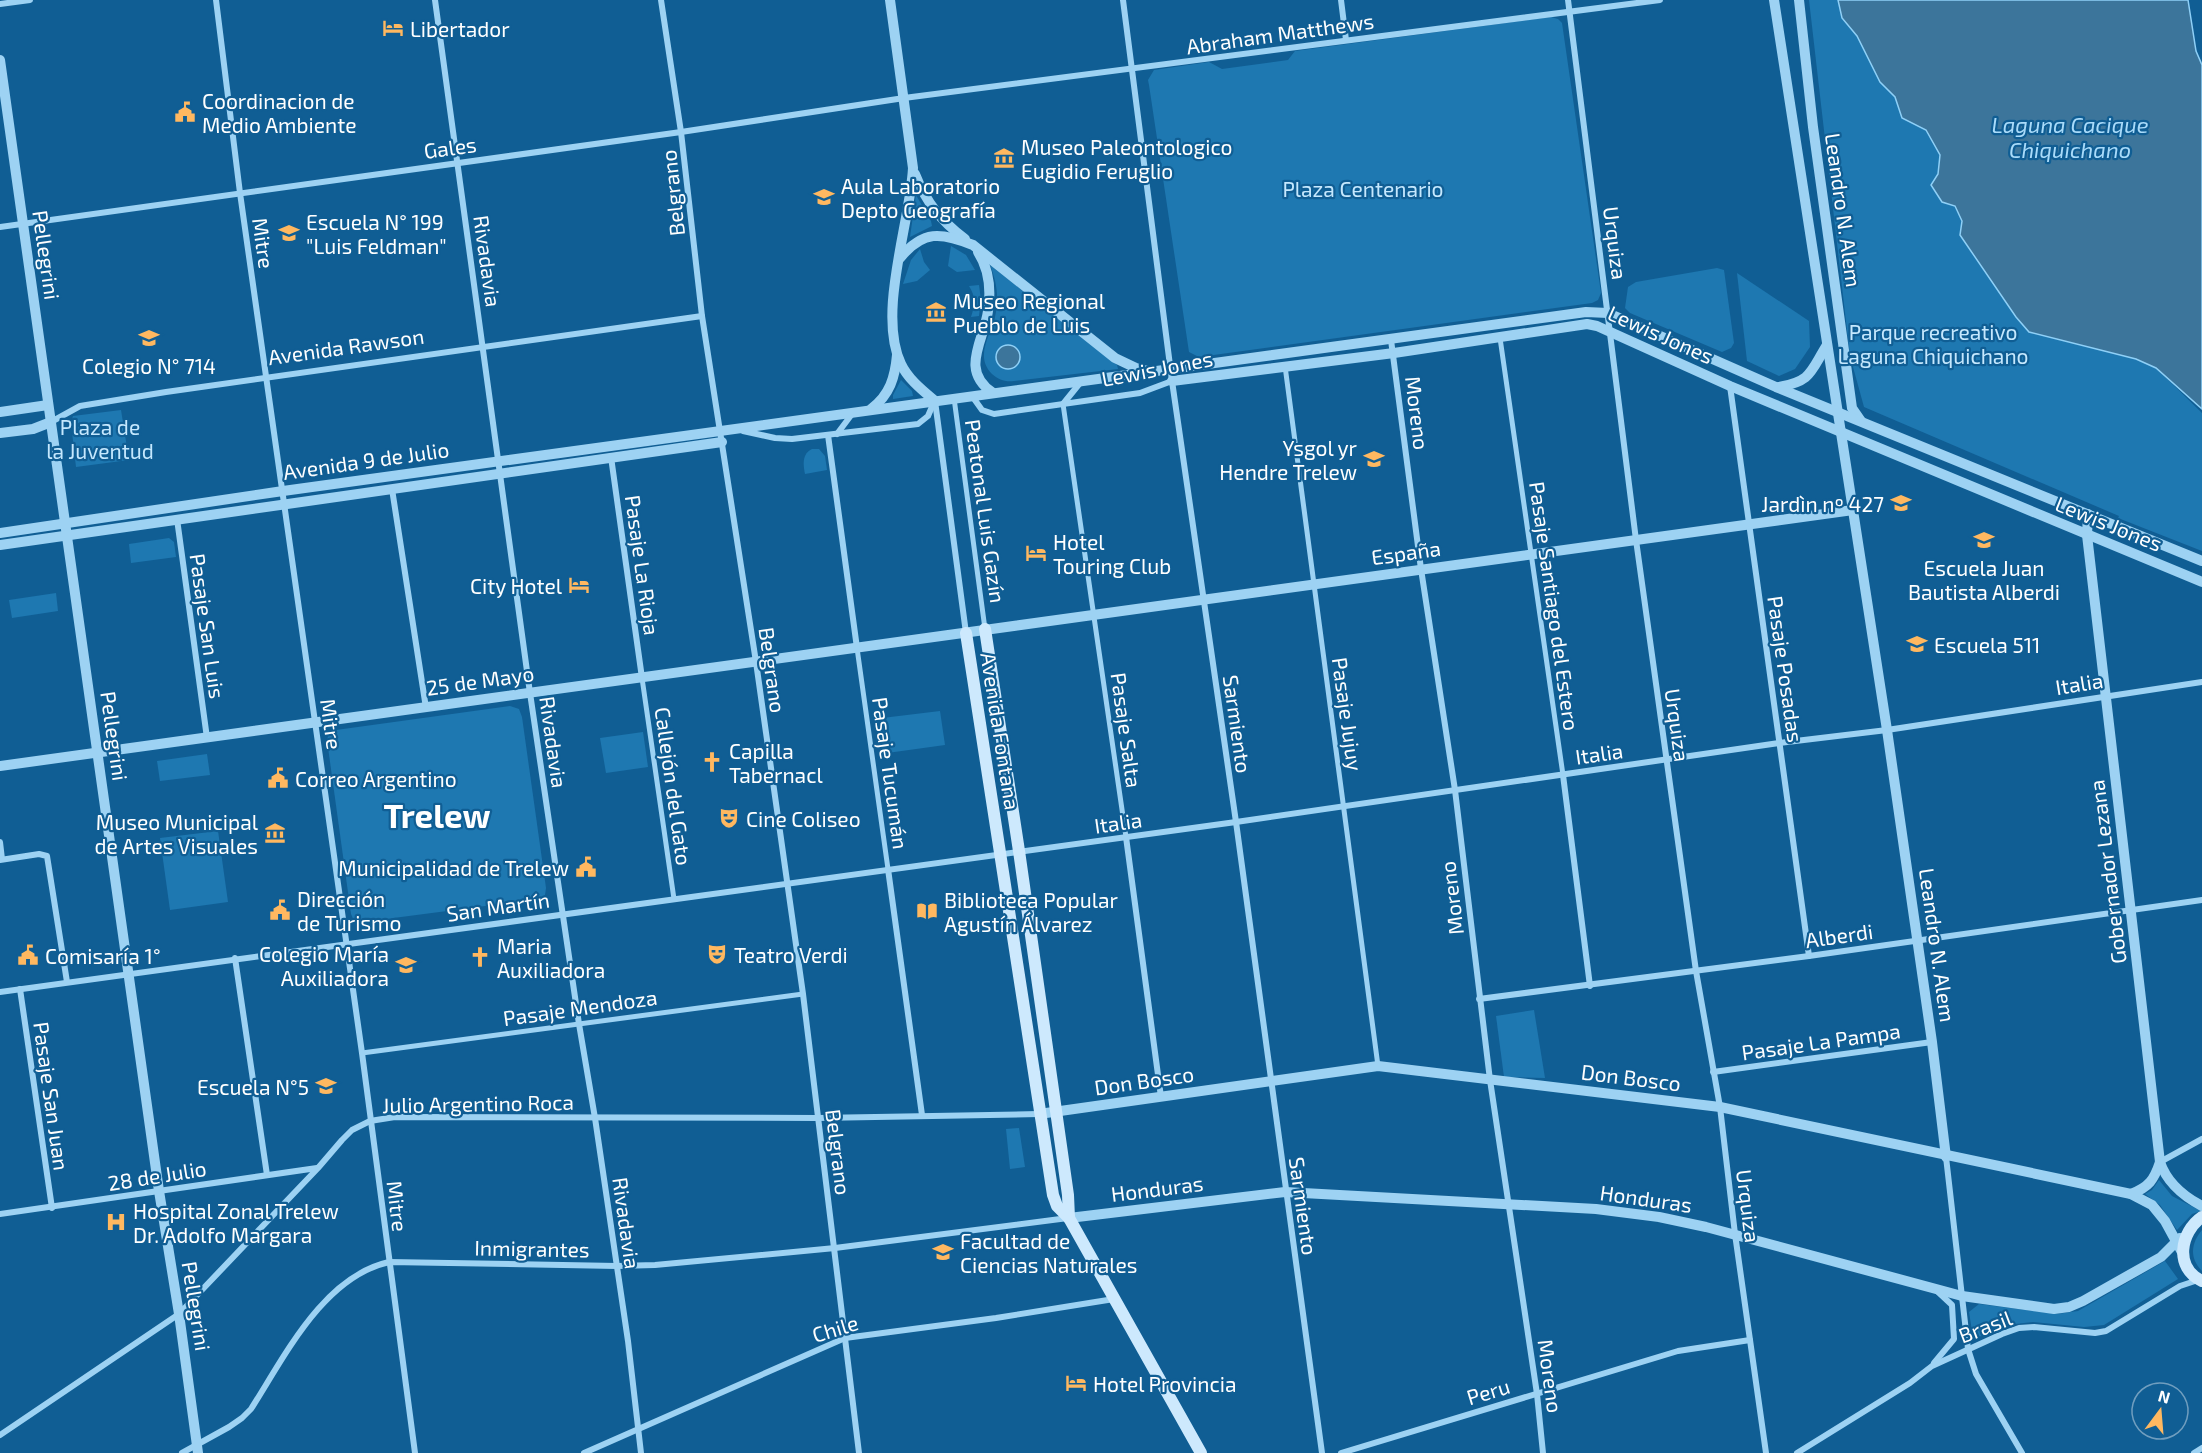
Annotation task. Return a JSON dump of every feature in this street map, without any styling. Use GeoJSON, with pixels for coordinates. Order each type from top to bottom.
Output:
{"type":"FeatureCollection","features":[{"type":"Feature","properties":{"kind":"main road","name":"Avenida Fontana"},"geometry":{"type":"LineString","coordinates":[[985,628],[1068,1195],[1069,1218]]}},
{"type":"Feature","properties":{"kind":"main road","name":"Avenida Fontana"},"geometry":{"type":"LineString","coordinates":[[966,633],[1053,1195],[1057,1206],[1069,1218],[1201,1453]]}},
{"type":"Feature","properties":{"kind":"main road"},"geometry":{"type":"LineString","coordinates":[[2200,1281],[2191,1273],[2183,1254],[2183,1243],[2194,1222],[2202,1217]]}},
{"type":"Feature","properties":{"kind":"street"},"geometry":{"type":"LineString","coordinates":[[0,4],[30,0]]}},
{"type":"Feature","properties":{"kind":"street","name":"Mitre"},"geometry":{"type":"LineString","coordinates":[[216,0],[240,193],[362,1053],[414,1453]]}},
{"type":"Feature","properties":{"kind":"street","name":"Rivadavia"},"geometry":{"type":"LineString","coordinates":[[435,0],[502,473],[530,693],[579,1024],[596,1118],[628,1341],[641,1453]]}},
{"type":"Feature","properties":{"kind":"street","name":"Belgrano"},"geometry":{"type":"LineString","coordinates":[[661,0],[681,132],[702,316],[756,662],[803,994],[859,1453]]}},
{"type":"Feature","properties":{"kind":"street"},"geometry":{"type":"LineString","coordinates":[[869,411],[889,390],[895,372],[897,355],[892,306],[911,194],[913,168],[890,0]]}},
{"type":"Feature","properties":{"kind":"street","name":"Sarmiento"},"geometry":{"type":"LineString","coordinates":[[1122,0],[1172,381],[1236,822],[1322,1453]]}},
{"type":"Feature","properties":{"kind":"street"},"geometry":{"type":"LineString","coordinates":[[1341,0],[1346,40]]}},
{"type":"Feature","properties":{"kind":"street","name":"Urquiza"},"geometry":{"type":"LineString","coordinates":[[1568,0],[1636,540],[1696,971],[1720,1107],[1766,1453]]}},
{"type":"Feature","properties":{"kind":"street","name":"Abraham Matthews"},"geometry":{"type":"LineString","coordinates":[[904,98],[1659,0]]}},
{"type":"Feature","properties":{"kind":"street","name":"Leandro N. Alem"},"geometry":{"type":"LineString","coordinates":[[1774,0],[1918,940],[1968,1349],[1976,1374],[2022,1453]]}},
{"type":"Feature","properties":{"kind":"street","name":"Leandro N. Alem"},"geometry":{"type":"LineString","coordinates":[[1799,0],[1813,127],[1852,408],[1862,421]]}},
{"type":"Feature","properties":{"kind":"street","name":"Pellegrini"},"geometry":{"type":"LineString","coordinates":[[0,60],[159,1191],[198,1449]]}},
{"type":"Feature","properties":{"kind":"street","name":"Gales"},"geometry":{"type":"LineString","coordinates":[[0,227],[681,132],[904,98]]}},
{"type":"Feature","properties":{"kind":"street"},"geometry":{"type":"LineString","coordinates":[[913,168],[932,209],[950,228],[1115,358],[1136,368],[1153,372]]}},
{"type":"Feature","properties":{"kind":"street"},"geometry":{"type":"LineString","coordinates":[[900,258],[915,242],[935,235],[958,239],[973,245],[986,267],[989,294],[988,312],[976,351],[975,362],[981,382],[993,393]]}},
{"type":"Feature","properties":{"kind":"street","name":"Lewis Jones"},"geometry":{"type":"LineString","coordinates":[[935,401],[1586,312],[1608,313],[1776,387],[2202,561]]}},
{"type":"Feature","properties":{"kind":"street","name":"Avenida Rawson"},"geometry":{"type":"LineString","coordinates":[[0,433],[33,429],[80,406],[266,377],[702,316]]}},
{"type":"Feature","properties":{"kind":"street","name":"Lewis Jones"},"geometry":{"type":"LineString","coordinates":[[972,396],[982,410],[994,414],[1140,393],[1172,381],[1394,353],[1587,324],[1610,330],[1730,386],[2202,582]]}},
{"type":"Feature","properties":{"kind":"street","name":"Pasaje Santiago del Estero"},"geometry":{"type":"LineString","coordinates":[[1500,338],[1563,775],[1590,986]]}},
{"type":"Feature","properties":{"kind":"street","name":"Moreno"},"geometry":{"type":"LineString","coordinates":[[1391,340],[1421,569],[1455,790],[1490,1080],[1544,1453]]}},
{"type":"Feature","properties":{"kind":"street"},"geometry":{"type":"LineString","coordinates":[[1776,387],[1797,384],[1807,378],[1827,345]]}},
{"type":"Feature","properties":{"kind":"street"},"geometry":{"type":"LineString","coordinates":[[897,355],[909,378],[935,401]]}},
{"type":"Feature","properties":{"kind":"street","name":"Pasaje Jujuy"},"geometry":{"type":"LineString","coordinates":[[1285,366],[1378,1066]]}},
{"type":"Feature","properties":{"kind":"street"},"geometry":{"type":"LineString","coordinates":[[1063,404],[1080,382]]}},
{"type":"Feature","properties":{"kind":"street","name":"Pasaje Posadas"},"geometry":{"type":"LineString","coordinates":[[1730,386],[1809,956]]}},
{"type":"Feature","properties":{"kind":"street","name":"Peatonal Luis Gazín"},"geometry":{"type":"LineString","coordinates":[[954,398],[985,628]]}},
{"type":"Feature","properties":{"kind":"street","name":"Avenida 9 de Julio"},"geometry":{"type":"LineString","coordinates":[[738,429],[783,439],[918,424],[928,416],[935,401]]}},
{"type":"Feature","properties":{"kind":"street","name":"Avenida 9 de Julio"},"geometry":{"type":"LineString","coordinates":[[0,533],[66,530],[177,519],[392,489],[611,457],[721,437],[738,429],[935,401]]}},
{"type":"Feature","properties":{"kind":"street","name":"Avenida Fontana"},"geometry":{"type":"LineString","coordinates":[[935,401],[966,633]]}},
{"type":"Feature","properties":{"kind":"street","name":"Pasaje Salta"},"geometry":{"type":"LineString","coordinates":[[1063,404],[1161,1097]]}},
{"type":"Feature","properties":{"kind":"street"},"geometry":{"type":"LineString","coordinates":[[0,412],[48,405]]}},
{"type":"Feature","properties":{"kind":"street"},"geometry":{"type":"LineString","coordinates":[[837,434],[853,413]]}},
{"type":"Feature","properties":{"kind":"street","name":"Pasaje Tucumán"},"geometry":{"type":"LineString","coordinates":[[828,435],[922,1115]]}},
{"type":"Feature","properties":{"kind":"street","name":"Avenida 9 de Julio"},"geometry":{"type":"LineString","coordinates":[[0,545],[66,530],[283,491],[500,461],[721,437]]}},
{"type":"Feature","properties":{"kind":"street","name":"Pasaje La Rioja"},"geometry":{"type":"LineString","coordinates":[[611,457],[642,678]]}},
{"type":"Feature","properties":{"kind":"street"},"geometry":{"type":"LineString","coordinates":[[392,489],[426,708]]}},
{"type":"Feature","properties":{"kind":"street","name":"España"},"geometry":{"type":"LineString","coordinates":[[966,633],[985,628],[1853,510]]}},
{"type":"Feature","properties":{"kind":"street","name":"Gobernador Lezana"},"geometry":{"type":"LineString","coordinates":[[2088,514],[2087,535],[2160,1162],[2165,1176],[2175,1187],[2202,1206]]}},
{"type":"Feature","properties":{"kind":"street","name":"Pasaje San Luis"},"geometry":{"type":"LineString","coordinates":[[177,519],[207,738]]}},
{"type":"Feature","properties":{"kind":"street","name":"25 de Mayo"},"geometry":{"type":"LineString","coordinates":[[0,766],[966,633]]}},
{"type":"Feature","properties":{"kind":"street","name":"Callejón del Gato"},"geometry":{"type":"LineString","coordinates":[[642,678],[674,899]]}},
{"type":"Feature","properties":{"kind":"street","name":"Italia"},"geometry":{"type":"LineString","coordinates":[[1000,854],[1667,761],[1779,743],[1887,730],[2202,682]]}},
{"type":"Feature","properties":{"kind":"street"},"geometry":{"type":"LineString","coordinates":[[0,842],[1,859],[39,854],[47,856],[67,982]]}},
{"type":"Feature","properties":{"kind":"street","name":"San Martín"},"geometry":{"type":"LineString","coordinates":[[0,992],[1000,854]]}},
{"type":"Feature","properties":{"kind":"street","name":"Alberdi"},"geometry":{"type":"LineString","coordinates":[[1479,999],[1590,986],[2202,900]]}},
{"type":"Feature","properties":{"kind":"street"},"geometry":{"type":"LineString","coordinates":[[235,958],[267,1176]]}},
{"type":"Feature","properties":{"kind":"street","name":"Pasaje San Juan"},"geometry":{"type":"LineString","coordinates":[[20,989],[52,1208]]}},
{"type":"Feature","properties":{"kind":"street","name":"Pasaje Mendoza"},"geometry":{"type":"LineString","coordinates":[[362,1053],[803,994]]}},
{"type":"Feature","properties":{"kind":"street","name":"Pasaje La Pampa"},"geometry":{"type":"LineString","coordinates":[[1713,1072],[1932,1042]]}},
{"type":"Feature","properties":{"kind":"street","name":"Don Bosco"},"geometry":{"type":"LineString","coordinates":[[1040,1114],[1378,1066],[1720,1107],[2131,1194],[2152,1204],[2165,1221],[2183,1254]]}},
{"type":"Feature","properties":{"kind":"street","name":"Julio Argentino Roca"},"geometry":{"type":"LineString","coordinates":[[0,1434],[179,1314],[342,1140],[352,1130],[370,1121],[394,1117],[818,1118],[1040,1114]]}},
{"type":"Feature","properties":{"kind":"street"},"geometry":{"type":"LineString","coordinates":[[2131,1194],[2145,1188],[2156,1174],[2160,1162],[2202,1139]]}},
{"type":"Feature","properties":{"kind":"street","name":"28 de Julio"},"geometry":{"type":"LineString","coordinates":[[0,1214],[318,1168]]}},
{"type":"Feature","properties":{"kind":"street","name":"Honduras"},"geometry":{"type":"LineString","coordinates":[[1069,1218],[1285,1192],[1596,1209],[1659,1217],[1736,1234],[1962,1296],[2054,1309],[2069,1307],[2083,1301],[2161,1257],[2175,1241],[2187,1232]]}},
{"type":"Feature","properties":{"kind":"street","name":"Inmigrantes"},"geometry":{"type":"LineString","coordinates":[[182,1453],[198,1449],[242,1418],[305,1326],[333,1293],[357,1274],[372,1266],[388,1262],[617,1266],[666,1264],[835,1248],[1069,1218]]}},
{"type":"Feature","properties":{"kind":"street","name":"Brasil"},"geometry":{"type":"LineString","coordinates":[[1797,1453],[1910,1383],[1932,1366],[2002,1334],[2019,1328],[2034,1327],[2095,1333],[2106,1331],[2180,1286],[2200,1281]]}},
{"type":"Feature","properties":{"kind":"street"},"geometry":{"type":"LineString","coordinates":[[1932,1366],[1954,1339],[1952,1305],[1936,1290]]}},
{"type":"Feature","properties":{"kind":"street","name":"Chile"},"geometry":{"type":"LineString","coordinates":[[585,1453],[637,1428],[845,1338],[996,1318],[1114,1299]]}},
{"type":"Feature","properties":{"kind":"street","name":"Peru"},"geometry":{"type":"LineString","coordinates":[[1341,1453],[1678,1351],[1750,1340]]}},
{"type":"Feature","properties":{"kind":"street"},"geometry":{"type":"LineString","coordinates":[[2194,1453],[2202,1448]]}},
{"type":"Feature","properties":{"kind":"green space","name":"Parque recreativo Laguna Chiquichano"},"geometry":{"type":"Polygon","coordinates":[[[1809,0],[1838,0],[1842,18],[1857,36],[1880,82],[1895,97],[1902,118],[1926,130],[1940,155],[1938,174],[1962,221],[1960,235],[2016,317],[2029,332],[2136,359],[2156,368],[2202,413],[2202,551],[2118,518],[2119,516],[1864,407],[1850,356],[1809,0]]]}},
{"type":"Feature","properties":{"kind":"green space","name":"Plaza Centenario"},"geometry":{"type":"Polygon","coordinates":[[[1551,17],[1562,23],[1601,293],[1598,300],[1592,303],[1199,357],[1189,352],[1148,80],[1154,70],[1209,62],[1222,69],[1288,60],[1295,51],[1551,17]]]}},
{"type":"Feature","properties":{"kind":"green space"},"geometry":{"type":"Polygon","coordinates":[[[916,195],[932,226],[910,237],[916,195]]]}},
{"type":"Feature","properties":{"kind":"green space"},"geometry":{"type":"Polygon","coordinates":[[[951,246],[966,255],[975,270],[957,272],[948,266],[951,246]]]}},
{"type":"Feature","properties":{"kind":"green space"},"geometry":{"type":"Polygon","coordinates":[[[920,249],[924,262],[930,270],[917,281],[903,284],[911,260],[920,249]]]}},
{"type":"Feature","properties":{"kind":"green space"},"geometry":{"type":"Polygon","coordinates":[[[990,265],[1117,365],[1118,369],[1011,381],[1002,380],[992,374],[984,359],[997,306],[994,276],[990,265]]]}},
{"type":"Feature","properties":{"kind":"green space"},"geometry":{"type":"Polygon","coordinates":[[[1717,268],[1724,270],[1734,343],[1731,348],[1722,352],[1630,313],[1625,308],[1628,287],[1636,282],[1717,268]]]}},
{"type":"Feature","properties":{"kind":"green space"},"geometry":{"type":"Polygon","coordinates":[[[1737,273],[1809,321],[1810,347],[1795,369],[1779,376],[1747,361],[1737,273]]]}},
{"type":"Feature","properties":{"kind":"green space"},"geometry":{"type":"Polygon","coordinates":[[[979,285],[981,300],[979,316],[971,317],[974,301],[969,286],[979,285]]]}},
{"type":"Feature","properties":{"kind":"green space"},"geometry":{"type":"Polygon","coordinates":[[[901,380],[912,391],[913,396],[893,399],[893,395],[901,380]]]}},
{"type":"Feature","properties":{"kind":"green space","name":"Plaza de la Juventud"},"geometry":{"type":"Polygon","coordinates":[[[121,410],[129,460],[76,467],[71,423],[73,416],[121,410]]]}},
{"type":"Feature","properties":{"kind":"green space"},"geometry":{"type":"Polygon","coordinates":[[[812,449],[819,449],[825,456],[827,470],[805,474],[805,456],[812,449]]]}},
{"type":"Feature","properties":{"kind":"green space"},"geometry":{"type":"Polygon","coordinates":[[[169,538],[174,542],[176,557],[131,563],[129,544],[169,538]]]}},
{"type":"Feature","properties":{"kind":"green space"},"geometry":{"type":"Polygon","coordinates":[[[56,593],[58,611],[12,618],[9,600],[56,593]]]}},
{"type":"Feature","properties":{"kind":"green space"},"geometry":{"type":"Polygon","coordinates":[[[510,706],[519,709],[522,717],[546,888],[545,895],[538,899],[363,922],[354,921],[351,914],[327,740],[329,733],[336,730],[510,706]]]}},
{"type":"Feature","properties":{"kind":"green space"},"geometry":{"type":"Polygon","coordinates":[[[940,711],[945,745],[880,754],[874,719],[940,711]]]}},
{"type":"Feature","properties":{"kind":"green space"},"geometry":{"type":"Polygon","coordinates":[[[643,732],[648,767],[606,773],[600,738],[643,732]]]}},
{"type":"Feature","properties":{"kind":"green space"},"geometry":{"type":"Polygon","coordinates":[[[207,754],[210,775],[160,781],[157,761],[207,754]]]}},
{"type":"Feature","properties":{"kind":"green space"},"geometry":{"type":"Polygon","coordinates":[[[218,831],[228,902],[170,910],[160,838],[218,831]]]}},
{"type":"Feature","properties":{"kind":"green space"},"geometry":{"type":"Polygon","coordinates":[[[1534,1010],[1545,1078],[1504,1077],[1496,1016],[1534,1010]]]}},
{"type":"Feature","properties":{"kind":"green space"},"geometry":{"type":"Polygon","coordinates":[[[1019,1128],[1025,1167],[1010,1169],[1006,1129],[1019,1128]]]}},
{"type":"Feature","properties":{"kind":"green space"},"geometry":{"type":"Polygon","coordinates":[[[2159,1180],[2172,1196],[2201,1211],[2192,1214],[2177,1230],[2160,1205],[2145,1194],[2152,1190],[2159,1180]]]}},
{"type":"Feature","properties":{"kind":"green space"},"geometry":{"type":"Polygon","coordinates":[[[2202,1230],[2202,1271],[2195,1261],[2193,1250],[2202,1230]]]}},
{"type":"Feature","properties":{"kind":"green space"},"geometry":{"type":"Polygon","coordinates":[[[2165,1261],[2178,1279],[2104,1325],[2084,1327],[2033,1322],[2015,1324],[1983,1336],[1973,1337],[1969,1312],[1979,1304],[2057,1314],[2078,1311],[2165,1261]]]}},
{"type":"Feature","properties":{"kind":"water","name":"Laguna Cacique Chiquichano"},"geometry":{"type":"Polygon","coordinates":[[[1838,0],[2188,0],[2196,51],[2202,65],[2202,409],[2156,368],[2136,359],[2029,332],[2016,317],[1960,235],[1962,221],[1955,206],[1942,202],[1931,185],[1938,174],[1940,155],[1926,130],[1902,118],[1895,97],[1880,82],[1857,36],[1842,18],[1838,0]]]}},
{"type":"Feature","properties":{"kind":"water"},"geometry":{"type":"Polygon","coordinates":[[[1008,345],[1017,348],[1020,357],[1017,366],[1008,369],[999,366],[996,357],[999,348],[1008,345]]]}},
{"type":"Feature","properties":{"kind":"place","name":"Libertador"},"geometry":{"type":"Point","coordinates":[393,28]}},
{"type":"Feature","properties":{"kind":"place","name":"Coordinacion de Medio Ambiente"},"geometry":{"type":"Point","coordinates":[185,112]}},
{"type":"Feature","properties":{"kind":"place","name":"Museo Paleontologico Eugidio Feruglio"},"geometry":{"type":"Point","coordinates":[1004,158]}},
{"type":"Feature","properties":{"kind":"place","name":"Aula Laboratorio Depto Geografía"},"geometry":{"type":"Point","coordinates":[824,197]}},
{"type":"Feature","properties":{"kind":"place","name":"Escuela N° 199 \"Luis Feldman\""},"geometry":{"type":"Point","coordinates":[289,233]}},
{"type":"Feature","properties":{"kind":"place","name":"Museo Regional Pueblo de Luis"},"geometry":{"type":"Point","coordinates":[936,312]}},
{"type":"Feature","properties":{"kind":"place","name":"Colegio N° 714"},"geometry":{"type":"Point","coordinates":[149,338]}},
{"type":"Feature","properties":{"kind":"place","name":"Ysgol yr Hendre Trelew"},"geometry":{"type":"Point","coordinates":[1374,459]}},
{"type":"Feature","properties":{"kind":"place","name":"Jardìn nº 427"},"geometry":{"type":"Point","coordinates":[1901,503]}},
{"type":"Feature","properties":{"kind":"place","name":"Escuela Juan Bautista Alberdi"},"geometry":{"type":"Point","coordinates":[1984,540]}},
{"type":"Feature","properties":{"kind":"place","name":"Hotel Touring Club"},"geometry":{"type":"Point","coordinates":[1036,553]}},
{"type":"Feature","properties":{"kind":"place","name":"City Hotel"},"geometry":{"type":"Point","coordinates":[579,585]}},
{"type":"Feature","properties":{"kind":"place","name":"Escuela 511"},"geometry":{"type":"Point","coordinates":[1917,644]}},
{"type":"Feature","properties":{"kind":"place","name":"Capilla Tabernacl"},"geometry":{"type":"Point","coordinates":[712,762]}},
{"type":"Feature","properties":{"kind":"place","name":"Correo Argentino"},"geometry":{"type":"Point","coordinates":[278,778]}},
{"type":"Feature","properties":{"kind":"place","name":"Cine Coliseo"},"geometry":{"type":"Point","coordinates":[729,818]}},
{"type":"Feature","properties":{"kind":"place","name":"Museo Municipal de Artes Visuales"},"geometry":{"type":"Point","coordinates":[275,833]}},
{"type":"Feature","properties":{"kind":"place","name":"Municipalidad de Trelew"},"geometry":{"type":"Point","coordinates":[586,867]}},
{"type":"Feature","properties":{"kind":"place","name":"Dirección de Turismo"},"geometry":{"type":"Point","coordinates":[280,910]}},
{"type":"Feature","properties":{"kind":"place","name":"Biblioteca Popular Agustín Álvarez"},"geometry":{"type":"Point","coordinates":[927,911]}},
{"type":"Feature","properties":{"kind":"place","name":"Teatro Verdi"},"geometry":{"type":"Point","coordinates":[717,954]}},
{"type":"Feature","properties":{"kind":"place","name":"Comisaría 1°"},"geometry":{"type":"Point","coordinates":[28,955]}},
{"type":"Feature","properties":{"kind":"place","name":"Maria Auxiliadora"},"geometry":{"type":"Point","coordinates":[480,957]}},
{"type":"Feature","properties":{"kind":"place","name":"Colegio María Auxiliadora"},"geometry":{"type":"Point","coordinates":[406,965]}},
{"type":"Feature","properties":{"kind":"place","name":"Escuela N°5"},"geometry":{"type":"Point","coordinates":[326,1086]}},
{"type":"Feature","properties":{"kind":"place","name":"Hospital Zonal Trelew Dr. Adolfo Margara"},"geometry":{"type":"Point","coordinates":[116,1222]}},
{"type":"Feature","properties":{"kind":"place","name":"Facultad de Ciencias Naturales"},"geometry":{"type":"Point","coordinates":[943,1252]}},
{"type":"Feature","properties":{"kind":"place","name":"Hotel Provincia"},"geometry":{"type":"Point","coordinates":[1076,1383]}},
{"type":"Feature","properties":{"kind":"district","name":"Trelew"},"geometry":{"type":"Point","coordinates":[437,815]}}]}
